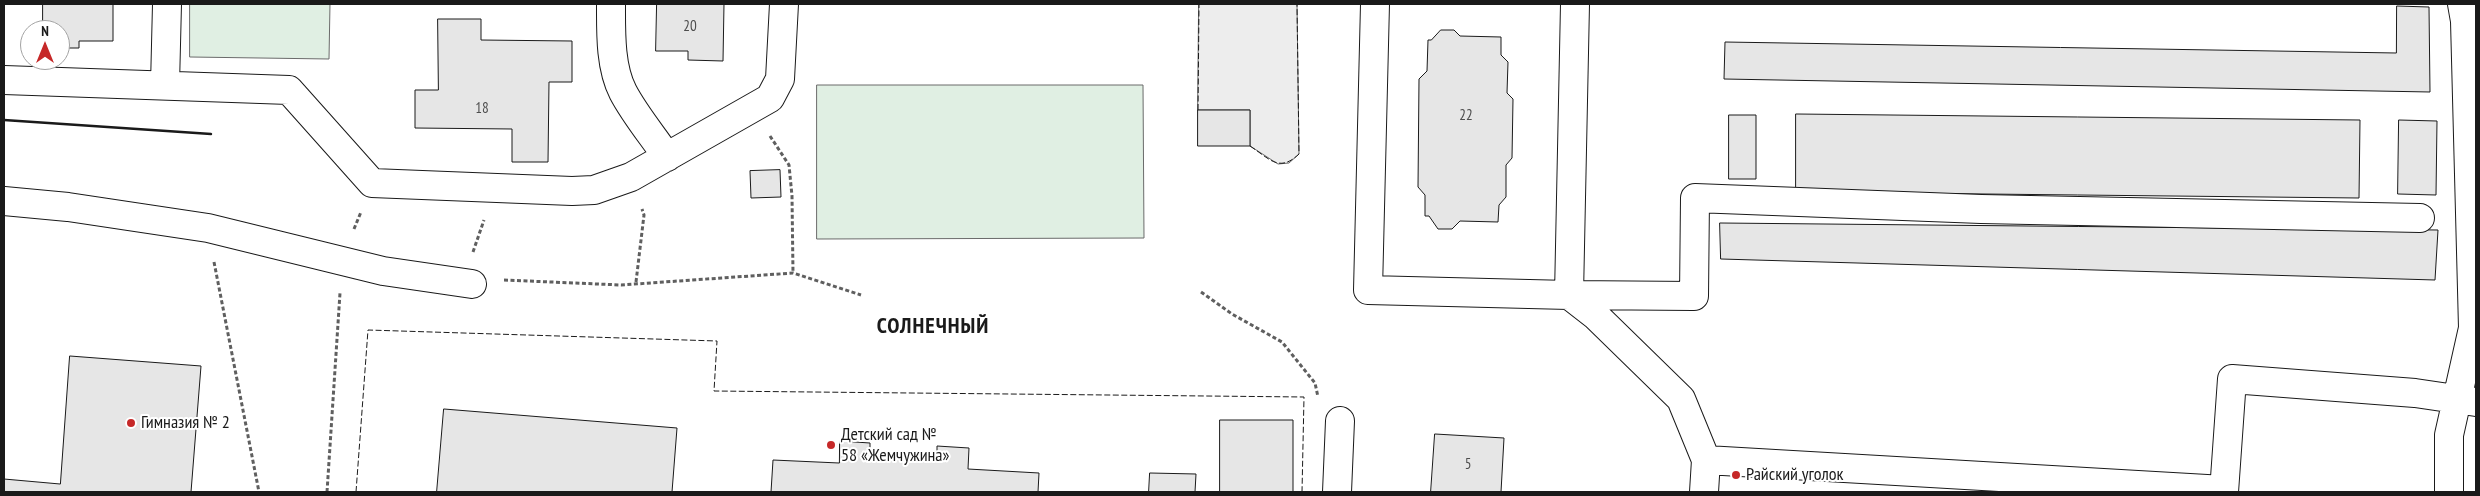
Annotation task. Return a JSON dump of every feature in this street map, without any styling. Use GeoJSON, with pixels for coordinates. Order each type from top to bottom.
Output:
{"type":"FeatureCollection","features":[{"type":"Feature","properties":{"kind":"lane"},"geometry":{"type":"LineString","coordinates":[[165,85],[167,4]]}},
{"type":"Feature","properties":{"kind":"lane"},"geometry":{"type":"LineString","coordinates":[[611,4],[611,32],[617,74],[623,92],[667,157]]}},
{"type":"Feature","properties":{"kind":"lane"},"geometry":{"type":"LineString","coordinates":[[4,80],[288,90],[372,183],[594,190],[631,178],[770,98],[780,79],[784,4]]}},
{"type":"Feature","properties":{"kind":"lane"},"geometry":{"type":"LineString","coordinates":[[1375,4],[1368,290],[1694,296],[1695,198],[1981,208],[2420,218]]}},
{"type":"Feature","properties":{"kind":"lane"},"geometry":{"type":"LineString","coordinates":[[1569,295],[1575,4]]}},
{"type":"Feature","properties":{"kind":"lane"},"geometry":{"type":"LineString","coordinates":[[2449,492],[2447,454],[2467,400],[2473,328],[2465,21],[2462,4]]}},
{"type":"Feature","properties":{"kind":"lane"},"geometry":{"type":"LineString","coordinates":[[4,201],[68,207],[208,228],[383,271],[472,284]]}},
{"type":"Feature","properties":{"kind":"lane"},"geometry":{"type":"LineString","coordinates":[[1569,295],[1596,316],[1681,399],[1706,460],[1704,492]]}},
{"type":"Feature","properties":{"kind":"lane"},"geometry":{"type":"LineString","coordinates":[[1706,460],[2224,491],[2232,379],[2415,393],[2467,400]]}},
{"type":"Feature","properties":{"kind":"lane"},"geometry":{"type":"LineString","coordinates":[[1337,492],[1340,421]]}},
{"type":"Feature","properties":{"kind":"path"},"geometry":{"type":"LineString","coordinates":[[752,109],[789,165],[792,196],[793,273]]}},
{"type":"Feature","properties":{"kind":"path"},"geometry":{"type":"LineString","coordinates":[[631,178],[644,215],[636,282]]}},
{"type":"Feature","properties":{"kind":"path"},"geometry":{"type":"LineString","coordinates":[[327,492],[342,261],[372,183]]}},
{"type":"Feature","properties":{"kind":"path"},"geometry":{"type":"LineString","coordinates":[[494,188],[472,256],[472,284],[489,280],[621,285],[636,282],[793,273],[862,294]]}},
{"type":"Feature","properties":{"kind":"path"},"geometry":{"type":"LineString","coordinates":[[208,228],[259,492]]}},
{"type":"Feature","properties":{"kind":"path"},"geometry":{"type":"LineString","coordinates":[[1201,292],[1232,314],[1282,342],[1315,383],[1320,408],[1340,421]]}},
{"type":"Feature","properties":{"kind":"green space"},"geometry":{"type":"Polygon","coordinates":[[[190,4],[330,4],[329,59],[190,57],[190,4]]]}},
{"type":"Feature","properties":{"kind":"green space"},"geometry":{"type":"Polygon","coordinates":[[[817,85],[1143,85],[1144,238],[817,239],[817,85]]]}},
{"type":"Feature","properties":{"kind":"shaded area"},"geometry":{"type":"Polygon","coordinates":[[[1199,4],[1297,4],[1299,154],[1289,163],[1278,164],[1250,146],[1250,110],[1198,110],[1199,4]]]}},
{"type":"Feature","properties":{"kind":"building"},"geometry":{"type":"Polygon","coordinates":[[[43,4],[113,4],[113,41],[79,41],[79,48],[70,48],[70,20],[43,20],[43,4]]]}},
{"type":"Feature","properties":{"kind":"building"},"geometry":{"type":"Polygon","coordinates":[[[657,4],[724,4],[723,61],[688,60],[688,51],[656,51],[657,4]]]}},
{"type":"Feature","properties":{"kind":"building"},"geometry":{"type":"Polygon","coordinates":[[[2397,6],[2429,7],[2430,92],[1724,79],[1725,42],[2396,53],[2397,6]]]}},
{"type":"Feature","properties":{"kind":"building"},"geometry":{"type":"Polygon","coordinates":[[[438,19],[481,19],[481,40],[572,41],[572,82],[549,82],[548,162],[512,162],[512,129],[415,128],[415,90],[438,90],[438,19]]]}},
{"type":"Feature","properties":{"kind":"building"},"geometry":{"type":"Polygon","coordinates":[[[1441,30],[1454,30],[1460,36],[1501,37],[1501,55],[1508,62],[1507,93],[1513,99],[1512,158],[1506,165],[1506,197],[1499,205],[1498,222],[1460,221],[1452,229],[1438,229],[1429,216],[1425,216],[1425,195],[1418,187],[1419,79],[1427,71],[1428,40],[1431,40],[1441,30]]]}},
{"type":"Feature","properties":{"kind":"building"},"geometry":{"type":"Polygon","coordinates":[[[1198,110],[1250,110],[1250,146],[1198,146],[1198,110]]]}},
{"type":"Feature","properties":{"kind":"building"},"geometry":{"type":"Polygon","coordinates":[[[1796,114],[2360,120],[2359,198],[1796,192],[1796,114]]]}},
{"type":"Feature","properties":{"kind":"building"},"geometry":{"type":"Polygon","coordinates":[[[1729,115],[1756,115],[1756,179],[1729,179],[1729,115]]]}},
{"type":"Feature","properties":{"kind":"building"},"geometry":{"type":"Polygon","coordinates":[[[2399,120],[2437,121],[2436,195],[2398,194],[2399,120]]]}},
{"type":"Feature","properties":{"kind":"building"},"geometry":{"type":"Polygon","coordinates":[[[780,170],[781,197],[751,198],[750,171],[780,170]]]}},
{"type":"Feature","properties":{"kind":"building"},"geometry":{"type":"Polygon","coordinates":[[[1720,223],[2438,230],[2435,280],[1721,259],[1720,223]]]}},
{"type":"Feature","properties":{"kind":"building","name":"Гимназия № 2"},"geometry":{"type":"Polygon","coordinates":[[[70,356],[201,366],[191,492],[4,492],[4,479],[60,484],[70,356]]]}},
{"type":"Feature","properties":{"kind":"building"},"geometry":{"type":"Polygon","coordinates":[[[444,409],[677,428],[672,492],[437,492],[444,409]]]}},
{"type":"Feature","properties":{"kind":"building"},"geometry":{"type":"Polygon","coordinates":[[[1220,420],[1293,420],[1293,492],[1220,492],[1220,420]]]}},
{"type":"Feature","properties":{"kind":"building"},"geometry":{"type":"Polygon","coordinates":[[[1435,434],[1504,438],[1501,492],[1431,492],[1435,434]]]}},
{"type":"Feature","properties":{"kind":"building"},"geometry":{"type":"Polygon","coordinates":[[[840,441],[870,443],[870,454],[937,457],[937,446],[969,448],[968,469],[1039,473],[1038,492],[771,492],[773,460],[839,463],[840,441]]]}},
{"type":"Feature","properties":{"kind":"building"},"geometry":{"type":"Polygon","coordinates":[[[1150,473],[1196,474],[1195,492],[1149,492],[1150,473]]]}},
{"type":"Feature","properties":{"kind":"fence"},"geometry":{"type":"LineString","coordinates":[[1198,110],[1199,4]]}},
{"type":"Feature","properties":{"kind":"fence"},"geometry":{"type":"LineString","coordinates":[[1250,146],[1274,162],[1280,163],[1286,163],[1299,154],[1297,4]]}},
{"type":"Feature","properties":{"kind":"fence"},"geometry":{"type":"LineString","coordinates":[[356,492],[368,330],[717,341],[714,391],[1304,397],[1302,492]]}},
{"type":"Feature","properties":{"kind":"wall"},"geometry":{"type":"LineString","coordinates":[[4,120],[211,134]]}},
{"type":"Feature","properties":{"kind":"place","name":"Гимназия № 2"},"geometry":{"type":"Point","coordinates":[131,423]}},
{"type":"Feature","properties":{"kind":"place","name":"Детский сад № 58 «Жемчужина»"},"geometry":{"type":"Point","coordinates":[831,445]}},
{"type":"Feature","properties":{"kind":"place","name":"Райский уголок"},"geometry":{"type":"Point","coordinates":[1736,475]}},
{"type":"Feature","properties":{"kind":"district","name":"СОЛНЕЧНЫЙ"},"geometry":{"type":"Point","coordinates":[933,327]}}]}
